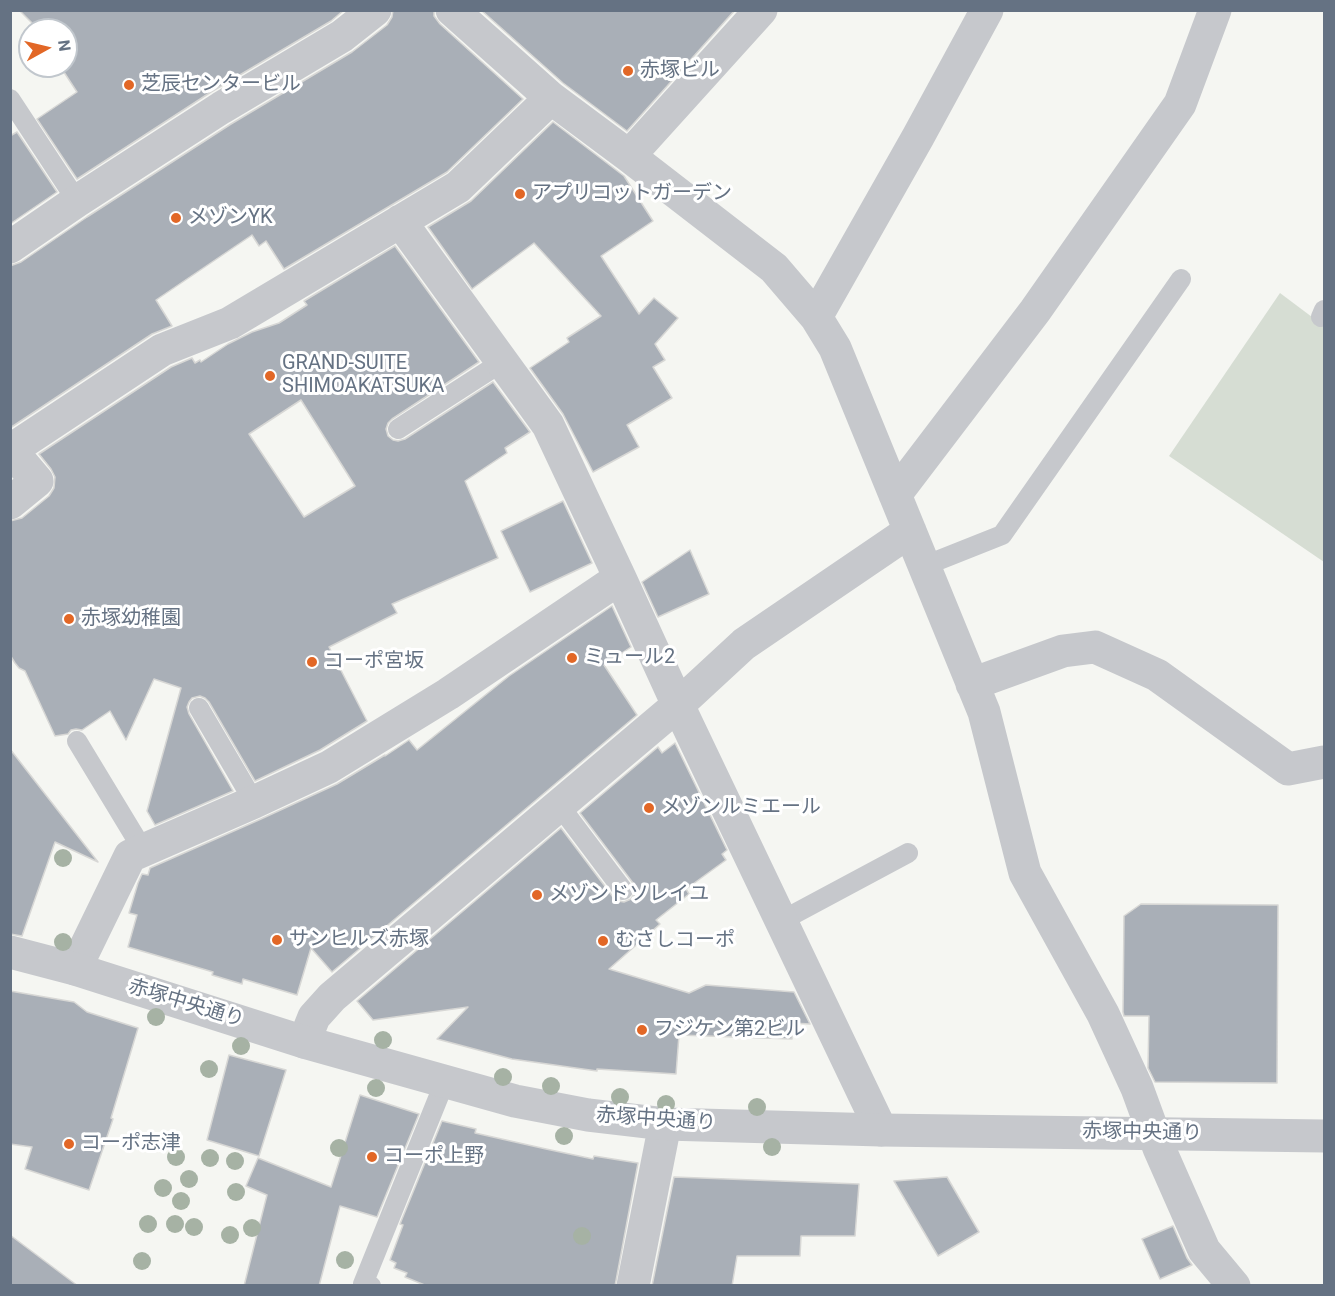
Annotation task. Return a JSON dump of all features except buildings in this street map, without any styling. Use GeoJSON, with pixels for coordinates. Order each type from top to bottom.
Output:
{"type":"FeatureCollection","features":[{"type":"Feature","properties":{"kind":"street"},"geometry":{"type":"LineString","coordinates":[[10,248],[77,201],[222,108],[342,36],[375,10]]}},
{"type":"Feature","properties":{"kind":"street"},"geometry":{"type":"LineString","coordinates":[[452,10],[551,98],[774,268],[816,316],[835,348],[984,712],[1025,873],[1103,1014],[1137,1088],[1154,1134],[1204,1250],[1234,1286]]}},
{"type":"Feature","properties":{"kind":"street"},"geometry":{"type":"LineString","coordinates":[[629,156],[761,10]]}},
{"type":"Feature","properties":{"kind":"street"},"geometry":{"type":"LineString","coordinates":[[816,316],[987,10]]}},
{"type":"Feature","properties":{"kind":"street"},"geometry":{"type":"LineString","coordinates":[[895,495],[1035,311],[1180,104],[1215,10]]}},
{"type":"Feature","properties":{"kind":"street"},"geometry":{"type":"LineString","coordinates":[[10,502],[37,481],[11,449],[162,350],[230,323],[458,187],[551,98]]}},
{"type":"Feature","properties":{"kind":"street"},"geometry":{"type":"LineString","coordinates":[[400,221],[548,425],[678,705],[881,1130]]}},
{"type":"Feature","properties":{"kind":"street"},"geometry":{"type":"LineString","coordinates":[[304,1042],[314,1017],[332,997],[678,705],[744,644],[910,531]]}},
{"type":"Feature","properties":{"kind":"street"},"geometry":{"type":"LineString","coordinates":[[75,969],[130,856],[254,802],[329,766],[448,694],[620,578]]}},
{"type":"Feature","properties":{"kind":"street"},"geometry":{"type":"LineString","coordinates":[[972,684],[1063,651],[1095,647],[1157,675],[1288,769],[1324,762]]}},
{"type":"Feature","properties":{"kind":"street","name":"赤塚中央通り"},"geometry":{"type":"LineString","coordinates":[[10,952],[75,969],[304,1042],[515,1101],[588,1115],[665,1124],[881,1130],[1324,1136]]}},
{"type":"Feature","properties":{"kind":"street"},"geometry":{"type":"LineString","coordinates":[[633,1286],[665,1124]]}},
{"type":"Feature","properties":{"kind":"lane"},"geometry":{"type":"LineString","coordinates":[[10,99],[77,201]]}},
{"type":"Feature","properties":{"kind":"lane"},"geometry":{"type":"LineString","coordinates":[[924,566],[1002,535],[1181,279]]}},
{"type":"Feature","properties":{"kind":"lane"},"geometry":{"type":"LineString","coordinates":[[398,429],[502,362]]}},
{"type":"Feature","properties":{"kind":"lane"},"geometry":{"type":"LineString","coordinates":[[200,708],[254,802]]}},
{"type":"Feature","properties":{"kind":"lane"},"geometry":{"type":"LineString","coordinates":[[77,741],[143,850]]}},
{"type":"Feature","properties":{"kind":"lane"},"geometry":{"type":"LineString","coordinates":[[559,806],[623,890]]}},
{"type":"Feature","properties":{"kind":"lane"},"geometry":{"type":"LineString","coordinates":[[781,921],[908,853]]}},
{"type":"Feature","properties":{"kind":"lane"},"geometry":{"type":"LineString","coordinates":[[365,1285],[445,1081]]}},
{"type":"Feature","properties":{"kind":"shaded area"},"geometry":{"type":"Polygon","coordinates":[[[1280,293],[1324,326],[1324,562],[1169,456],[1280,293]]]}},
{"type":"Feature","properties":{"kind":"place","name":"赤塚ビル"},"geometry":{"type":"Point","coordinates":[628,71]}},
{"type":"Feature","properties":{"kind":"place","name":"芝辰センタービル"},"geometry":{"type":"Point","coordinates":[129,85]}},
{"type":"Feature","properties":{"kind":"place","name":"アプリコットガーデン"},"geometry":{"type":"Point","coordinates":[520,194]}},
{"type":"Feature","properties":{"kind":"place","name":"メゾンYK"},"geometry":{"type":"Point","coordinates":[176,218]}},
{"type":"Feature","properties":{"kind":"place","name":"GRAND-SUITE SHIMOAKATSUKA"},"geometry":{"type":"Point","coordinates":[270,376]}},
{"type":"Feature","properties":{"kind":"place","name":"赤塚幼稚園"},"geometry":{"type":"Point","coordinates":[69,619]}},
{"type":"Feature","properties":{"kind":"place","name":"ミュール2"},"geometry":{"type":"Point","coordinates":[572,658]}},
{"type":"Feature","properties":{"kind":"place","name":"コーポ宮坂"},"geometry":{"type":"Point","coordinates":[312,662]}},
{"type":"Feature","properties":{"kind":"place","name":"メゾンルミエール"},"geometry":{"type":"Point","coordinates":[649,808]}},
{"type":"Feature","properties":{"kind":"place","name":"メゾンドソレイユ"},"geometry":{"type":"Point","coordinates":[537,895]}},
{"type":"Feature","properties":{"kind":"place","name":"サンヒルズ赤塚"},"geometry":{"type":"Point","coordinates":[277,940]}},
{"type":"Feature","properties":{"kind":"place","name":"むさしコーポ"},"geometry":{"type":"Point","coordinates":[603,941]}},
{"type":"Feature","properties":{"kind":"place","name":"フジケン第2ビル"},"geometry":{"type":"Point","coordinates":[642,1030]}},
{"type":"Feature","properties":{"kind":"place","name":"コーポ志津"},"geometry":{"type":"Point","coordinates":[69,1144]}},
{"type":"Feature","properties":{"kind":"place","name":"コーポ上野"},"geometry":{"type":"Point","coordinates":[372,1157]}}]}
